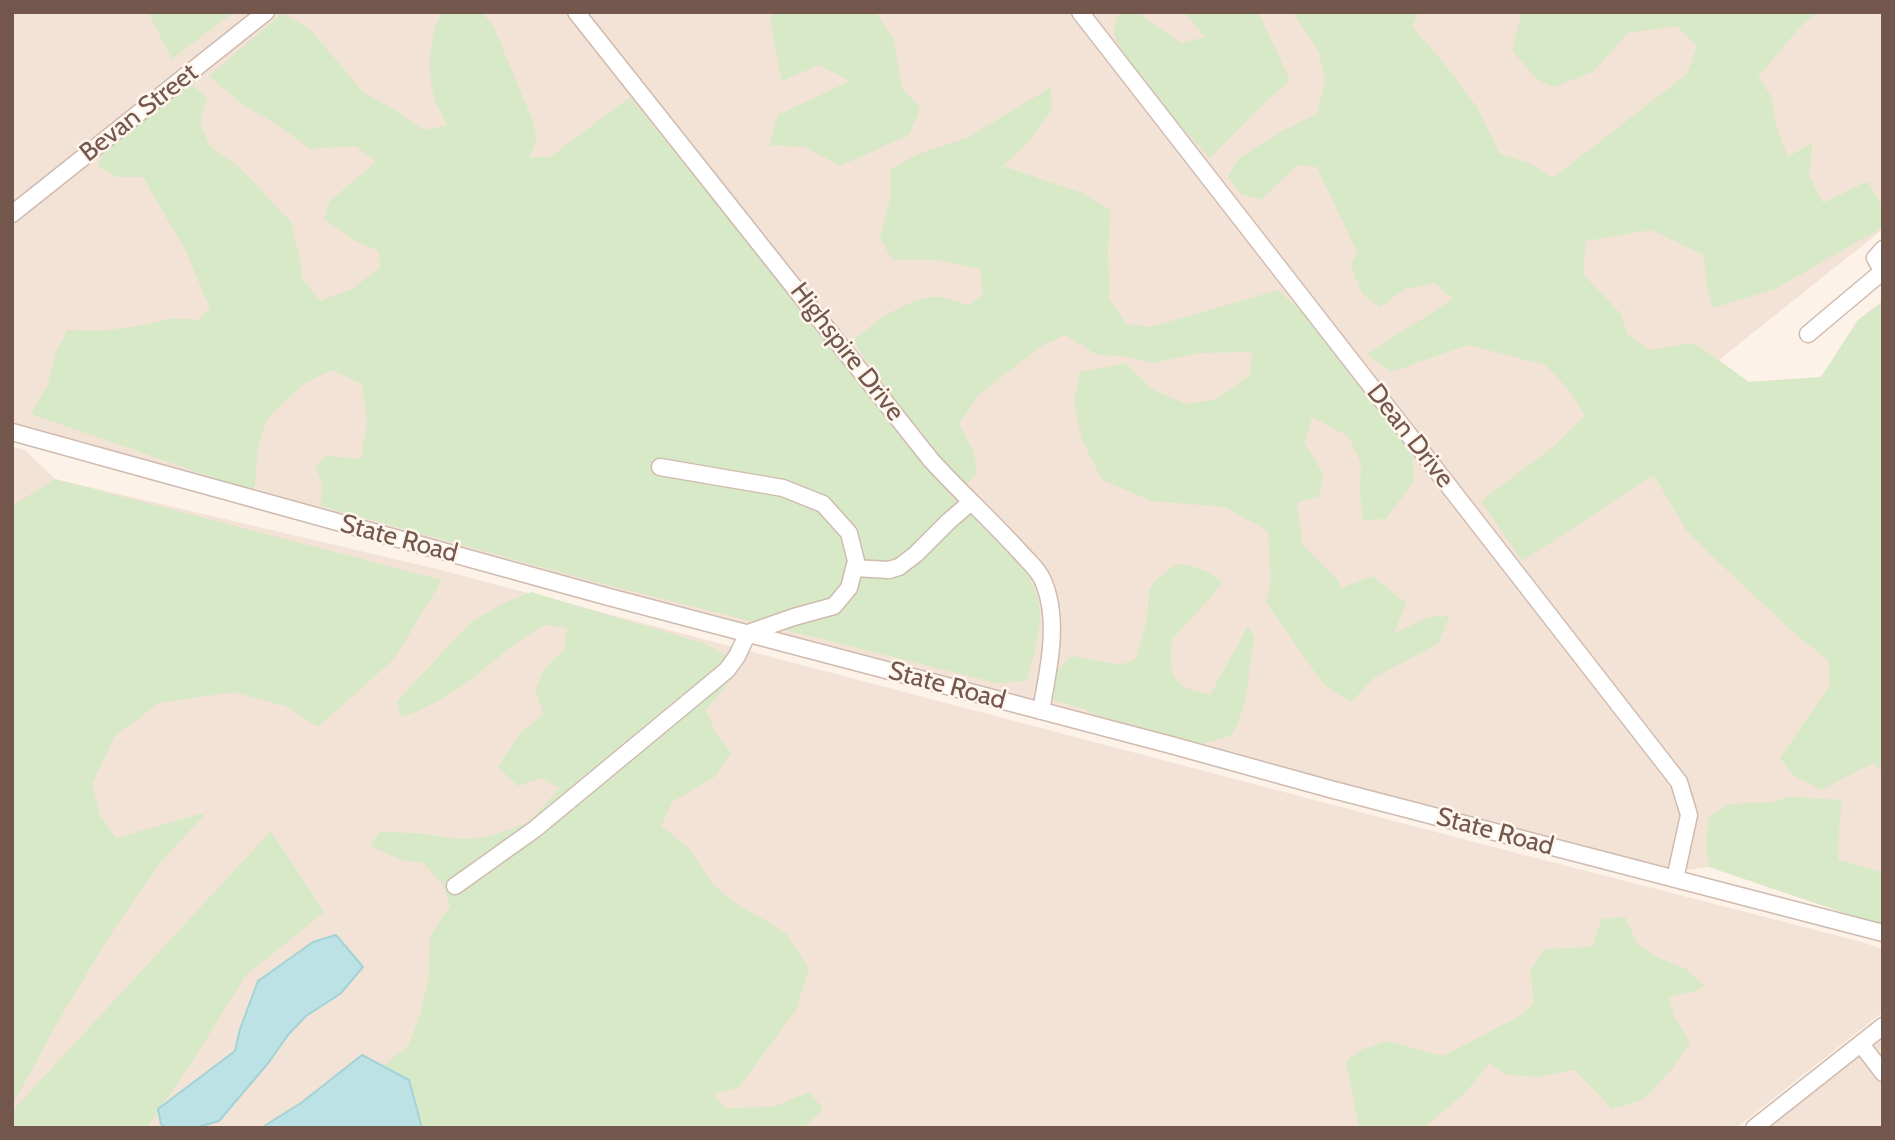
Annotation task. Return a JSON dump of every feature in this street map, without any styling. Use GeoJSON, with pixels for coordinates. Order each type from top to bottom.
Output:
{"type":"FeatureCollection","features":[{"type":"Feature","properties":{"kind":"street","name":"Bevan Street"},"geometry":{"type":"LineString","coordinates":[[12,214],[267,12]]}},
{"type":"Feature","properties":{"kind":"street","name":"Highspire Drive"},"geometry":{"type":"LineString","coordinates":[[576,12],[932,460],[971,502],[999,527],[1041,576],[1045,584],[1051,624],[1049,660],[1041,711]]}},
{"type":"Feature","properties":{"kind":"street","name":"Dean Drive"},"geometry":{"type":"LineString","coordinates":[[1080,12],[1679,782],[1689,815],[1675,879]]}},
{"type":"Feature","properties":{"kind":"street"},"geometry":{"type":"LineString","coordinates":[[1808,334],[1882,270],[1875,258],[1883,249]]}},
{"type":"Feature","properties":{"kind":"street","name":"State Road"},"geometry":{"type":"LineString","coordinates":[[12,432],[748,633],[1883,933]]}},
{"type":"Feature","properties":{"kind":"street"},"geometry":{"type":"LineString","coordinates":[[455,886],[536,829],[719,677],[737,656],[748,633],[834,606],[849,588],[856,561],[849,533],[823,504],[783,488],[660,467]]}},
{"type":"Feature","properties":{"kind":"street"},"geometry":{"type":"LineString","coordinates":[[854,568],[889,570],[899,567],[971,502]]}},
{"type":"Feature","properties":{"kind":"street"},"geometry":{"type":"LineString","coordinates":[[1754,1128],[1883,1026]]}},
{"type":"Feature","properties":{"kind":"street"},"geometry":{"type":"LineString","coordinates":[[1861,1044],[1883,1073]]}},
{"type":"Feature","properties":{"kind":"shaded area"},"geometry":{"type":"Polygon","coordinates":[[[12,12],[1080,12],[1679,782],[1689,815],[1675,879],[12,432],[12,12]]]}},
{"type":"Feature","properties":{"kind":"shaded area"},"geometry":{"type":"Polygon","coordinates":[[[1085,12],[1883,12],[1883,229],[1719,360],[1749,382],[1821,377],[1858,320],[1883,301],[1883,926],[1709,867],[1686,870],[1692,794],[1683,779],[1085,12]]]}},
{"type":"Feature","properties":{"kind":"shaded area"},"geometry":{"type":"Polygon","coordinates":[[[12,447],[25,450],[55,479],[437,569],[1862,942],[1883,949],[1883,1012],[1736,1128],[12,1128],[12,447]]]}},
{"type":"Feature","properties":{"kind":"shaded area"},"geometry":{"type":"Polygon","coordinates":[[[1883,1038],[1883,1128],[1766,1128],[1802,1100],[1883,1038]]]}},
{"type":"Feature","properties":{"kind":"green space"},"geometry":{"type":"Polygon","coordinates":[[[148,12],[234,12],[172,59],[148,12]]]}},
{"type":"Feature","properties":{"kind":"green space"},"geometry":{"type":"Polygon","coordinates":[[[442,12],[481,12],[493,25],[532,119],[537,138],[529,157],[550,157],[630,97],[952,497],[995,535],[1021,565],[1038,598],[1040,616],[1027,681],[996,683],[592,581],[321,506],[322,483],[315,466],[327,456],[361,459],[367,422],[362,384],[332,370],[303,384],[267,419],[258,446],[254,492],[31,414],[48,384],[56,352],[67,330],[103,331],[174,318],[198,320],[210,309],[186,251],[143,177],[116,177],[98,166],[104,152],[190,83],[207,97],[200,123],[210,146],[240,168],[291,222],[302,278],[320,301],[352,289],[380,268],[379,251],[355,241],[324,219],[330,201],[376,162],[356,146],[311,149],[241,103],[209,76],[282,13],[310,29],[363,92],[424,130],[447,125],[435,100],[430,67],[434,33],[442,12]]]}},
{"type":"Feature","properties":{"kind":"green space"},"geometry":{"type":"Polygon","coordinates":[[[773,12],[875,12],[893,38],[902,88],[920,108],[909,135],[840,166],[805,147],[769,145],[778,115],[850,81],[819,65],[782,81],[770,20],[773,12]]]}},
{"type":"Feature","properties":{"kind":"green space"},"geometry":{"type":"Polygon","coordinates":[[[1124,12],[1137,12],[1181,43],[1205,37],[1184,12],[1258,12],[1290,80],[1210,158],[1134,74],[1114,35],[1116,17],[1124,12]]]}},
{"type":"Feature","properties":{"kind":"green space"},"geometry":{"type":"Polygon","coordinates":[[[1293,12],[1419,12],[1412,27],[1477,107],[1499,153],[1534,165],[1553,178],[1687,74],[1697,46],[1677,26],[1628,33],[1593,72],[1554,87],[1536,79],[1512,50],[1522,12],[1817,12],[1799,28],[1758,77],[1772,98],[1776,126],[1788,157],[1813,142],[1809,176],[1823,203],[1868,181],[1883,210],[1883,227],[1775,289],[1713,308],[1707,287],[1704,255],[1651,230],[1586,241],[1583,274],[1620,313],[1628,335],[1649,350],[1694,343],[1749,382],[1821,377],[1858,320],[1883,301],[1883,773],[1873,763],[1822,790],[1794,776],[1780,758],[1830,685],[1828,660],[1801,639],[1686,530],[1654,475],[1522,561],[1481,501],[1552,448],[1585,416],[1572,394],[1546,365],[1468,345],[1391,372],[1367,354],[1453,299],[1435,283],[1405,289],[1380,307],[1362,294],[1351,265],[1357,252],[1317,167],[1298,165],[1260,200],[1241,194],[1228,177],[1238,159],[1317,113],[1325,80],[1319,53],[1293,12]]]}},
{"type":"Feature","properties":{"kind":"green space"},"geometry":{"type":"Polygon","coordinates":[[[1051,87],[1052,110],[1027,143],[1003,166],[1082,193],[1111,210],[1108,247],[1109,298],[1126,324],[1151,327],[1278,290],[1323,332],[1413,457],[1414,481],[1386,519],[1363,520],[1361,463],[1348,436],[1312,417],[1304,443],[1323,473],[1320,496],[1297,503],[1302,544],[1338,580],[1341,588],[1372,576],[1406,603],[1394,633],[1429,617],[1449,616],[1439,643],[1374,678],[1351,702],[1324,685],[1266,602],[1271,582],[1268,531],[1225,507],[1152,501],[1102,480],[1082,440],[1074,403],[1080,372],[1126,363],[1153,390],[1187,404],[1217,399],[1250,375],[1252,352],[1199,353],[1152,363],[1123,356],[1097,355],[1066,335],[1043,345],[979,394],[959,424],[974,452],[977,474],[966,485],[939,461],[853,341],[880,320],[920,299],[945,298],[969,305],[983,294],[980,269],[937,260],[892,260],[880,237],[890,200],[890,170],[916,155],[967,138],[1051,87]]]}},
{"type":"Feature","properties":{"kind":"green space"},"geometry":{"type":"Polygon","coordinates":[[[55,479],[442,580],[394,659],[318,727],[285,706],[234,692],[159,703],[114,737],[92,785],[100,815],[116,838],[207,812],[160,863],[112,932],[57,1023],[12,1106],[12,506],[55,479]]]}},
{"type":"Feature","properties":{"kind":"green space"},"geometry":{"type":"Polygon","coordinates":[[[1177,564],[1201,569],[1222,583],[1172,639],[1172,671],[1180,683],[1210,695],[1248,626],[1254,638],[1245,702],[1230,736],[1202,744],[1099,716],[1053,700],[1057,670],[1072,656],[1120,665],[1136,659],[1147,620],[1149,591],[1155,580],[1177,564]]]}},
{"type":"Feature","properties":{"kind":"green space"},"geometry":{"type":"Polygon","coordinates":[[[531,592],[706,644],[727,656],[732,679],[706,710],[715,732],[731,753],[716,776],[672,802],[661,826],[690,849],[714,886],[736,903],[786,933],[809,969],[796,1010],[738,1088],[713,1094],[726,1108],[772,1107],[809,1092],[823,1109],[803,1128],[419,1128],[409,1080],[383,1066],[408,1046],[421,1012],[429,975],[430,936],[450,906],[443,885],[423,863],[401,860],[370,846],[380,832],[416,833],[460,839],[487,837],[528,823],[560,788],[542,778],[518,786],[498,767],[520,733],[544,714],[535,690],[544,669],[564,649],[567,628],[546,625],[518,642],[461,687],[417,711],[401,717],[397,701],[472,621],[531,592]]]}},
{"type":"Feature","properties":{"kind":"green space"},"geometry":{"type":"Polygon","coordinates":[[[1788,797],[1842,800],[1838,860],[1883,872],[1883,926],[1709,867],[1706,844],[1709,816],[1729,804],[1776,802],[1788,797]]]}},
{"type":"Feature","properties":{"kind":"green space"},"geometry":{"type":"Polygon","coordinates":[[[271,831],[324,912],[245,976],[147,1128],[12,1128],[12,1111],[271,831]]]}},
{"type":"Feature","properties":{"kind":"green space"},"geometry":{"type":"Polygon","coordinates":[[[1625,917],[1637,944],[1657,957],[1686,969],[1705,986],[1693,992],[1669,997],[1673,1014],[1690,1043],[1671,1070],[1644,1099],[1612,1109],[1575,1070],[1538,1077],[1508,1075],[1489,1063],[1465,1093],[1423,1128],[1359,1128],[1346,1061],[1361,1050],[1386,1041],[1443,1056],[1518,1017],[1533,1004],[1531,969],[1544,949],[1592,947],[1602,919],[1625,917]]]}},
{"type":"Feature","properties":{"kind":"water"},"geometry":{"type":"Polygon","coordinates":[[[336,935],[363,967],[340,994],[306,1016],[219,1121],[194,1128],[167,1128],[161,1124],[158,1109],[235,1051],[240,1029],[258,981],[313,942],[336,935]]]}},
{"type":"Feature","properties":{"kind":"water"},"geometry":{"type":"Polygon","coordinates":[[[362,1055],[409,1080],[422,1128],[261,1128],[301,1103],[362,1055]]]}}]}
